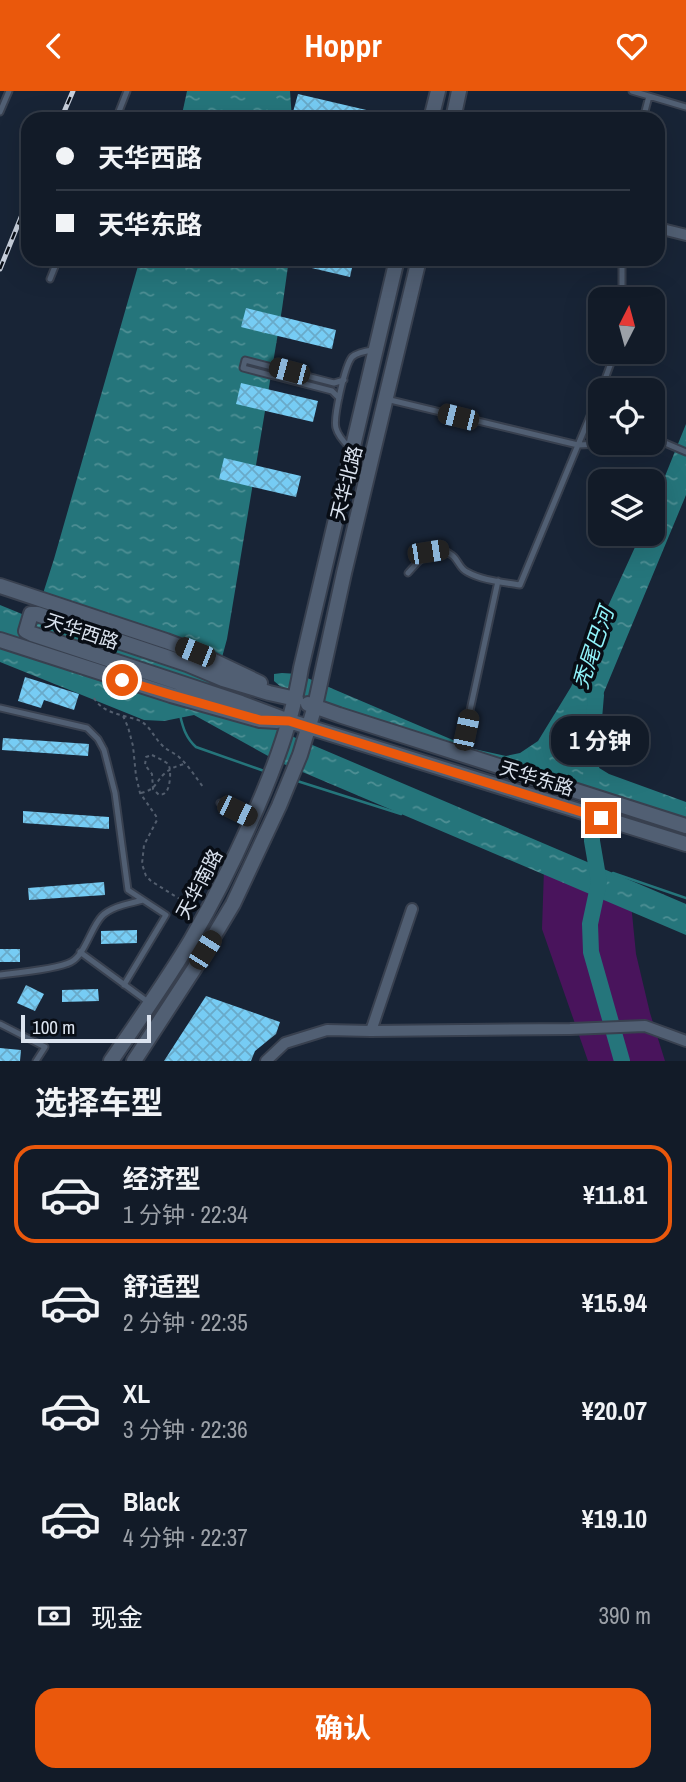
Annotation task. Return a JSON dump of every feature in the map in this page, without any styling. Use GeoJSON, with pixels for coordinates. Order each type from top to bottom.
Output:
{"type":"FeatureCollection","features":[{"type":"Feature","properties":{"kind":"main road"},"geometry":{"type":"LineString","coordinates":[[433,112],[438,91]]}},
{"type":"Feature","properties":{"kind":"main road"},"geometry":{"type":"LineString","coordinates":[[455,112],[460,91]]}},
{"type":"Feature","properties":{"kind":"main road","name":"天华北路"},"geometry":{"type":"LineString","coordinates":[[302,713],[301,668],[395,266]]}},
{"type":"Feature","properties":{"kind":"main road","name":"天华北路"},"geometry":{"type":"LineString","coordinates":[[302,713],[344,573],[417,266]]}},
{"type":"Feature","properties":{"kind":"main road","name":"天华西路"},"geometry":{"type":"LineString","coordinates":[[0,586],[135,629],[195,652],[302,713]]}},
{"type":"Feature","properties":{"kind":"main road","name":"天华西路"},"geometry":{"type":"LineString","coordinates":[[37,614],[269,693],[302,713],[230,699],[32,634],[26,631],[30,616],[37,614]]}},
{"type":"Feature","properties":{"kind":"main road","name":"天华西路"},"geometry":{"type":"LineString","coordinates":[[0,640],[260,720],[302,713]]}},
{"type":"Feature","properties":{"kind":"main road","name":"天华南路"},"geometry":{"type":"LineString","coordinates":[[111,1061],[205,915],[253,818],[280,751],[302,713]]}},
{"type":"Feature","properties":{"kind":"main road","name":"天华南路"},"geometry":{"type":"LineString","coordinates":[[134,1061],[228,913],[300,755],[302,713]]}},
{"type":"Feature","properties":{"kind":"main road","name":"天华东路"},"geometry":{"type":"LineString","coordinates":[[302,713],[460,754],[686,826]]}},
{"type":"Feature","properties":{"kind":"main road","name":"天华东路"},"geometry":{"type":"LineString","coordinates":[[302,713],[558,805],[686,844]]}},
{"type":"Feature","properties":{"kind":"street"},"geometry":{"type":"LineString","coordinates":[[665,229],[686,235]]}},
{"type":"Feature","properties":{"kind":"street"},"geometry":{"type":"LineString","coordinates":[[371,1031],[412,909]]}},
{"type":"Feature","properties":{"kind":"street"},"geometry":{"type":"LineString","coordinates":[[267,1061],[285,1043],[327,1030],[645,1026],[686,1041]]}},
{"type":"Feature","properties":{"kind":"lane"},"geometry":{"type":"LineString","coordinates":[[0,112],[9,91]]}},
{"type":"Feature","properties":{"kind":"lane"},"geometry":{"type":"LineString","coordinates":[[119,112],[127,91]]}},
{"type":"Feature","properties":{"kind":"lane"},"geometry":{"type":"LineString","coordinates":[[632,91],[686,107]]}},
{"type":"Feature","properties":{"kind":"lane"},"geometry":{"type":"LineString","coordinates":[[645,112],[649,96]]}},
{"type":"Feature","properties":{"kind":"lane"},"geometry":{"type":"LineString","coordinates":[[50,279],[55,266]]}},
{"type":"Feature","properties":{"kind":"lane"},"geometry":{"type":"LineString","coordinates":[[622,266],[622,287]]}},
{"type":"Feature","properties":{"kind":"lane"},"geometry":{"type":"LineString","coordinates":[[353,450],[335,427],[339,398],[352,358],[362,352],[376,349]]}},
{"type":"Feature","properties":{"kind":"lane"},"geometry":{"type":"LineString","coordinates":[[339,398],[332,391],[243,368],[245,360],[334,383],[344,380]]}},
{"type":"Feature","properties":{"kind":"lane"},"geometry":{"type":"LineString","coordinates":[[386,399],[578,445],[588,445]]}},
{"type":"Feature","properties":{"kind":"lane"},"geometry":{"type":"LineString","coordinates":[[408,573],[428,552],[442,550],[454,557],[464,571],[485,579],[520,585],[588,422]]}},
{"type":"Feature","properties":{"kind":"lane"},"geometry":{"type":"LineString","coordinates":[[665,443],[686,452]]}},
{"type":"Feature","properties":{"kind":"lane"},"geometry":{"type":"LineString","coordinates":[[460,754],[498,581]]}},
{"type":"Feature","properties":{"kind":"lane"},"geometry":{"type":"LineString","coordinates":[[0,708],[87,728],[99,739],[104,750],[115,793],[128,890],[166,915],[124,985]]}},
{"type":"Feature","properties":{"kind":"lane"},"geometry":{"type":"LineString","coordinates":[[220,803],[253,818]]}},
{"type":"Feature","properties":{"kind":"lane"},"geometry":{"type":"LineString","coordinates":[[0,975],[71,962],[80,953],[100,918],[109,910],[143,900]]}},
{"type":"Feature","properties":{"kind":"lane"},"geometry":{"type":"LineString","coordinates":[[80,953],[149,1004]]}},
{"type":"Feature","properties":{"kind":"lane"},"geometry":{"type":"LineString","coordinates":[[0,1024],[45,1047],[36,1061]]}},
{"type":"Feature","properties":{"kind":"path"},"geometry":{"type":"LineString","coordinates":[[94,698],[102,707],[145,725],[163,747],[185,764],[204,788]]}},
{"type":"Feature","properties":{"kind":"path"},"geometry":{"type":"LineString","coordinates":[[122,716],[133,746],[140,793],[157,820],[144,845],[142,864],[146,876],[205,915]]}},
{"type":"Feature","properties":{"kind":"path"},"geometry":{"type":"LineString","coordinates":[[152,755],[167,763],[170,770],[167,792],[159,795],[153,789],[152,774],[145,765],[146,757],[152,755]]}},
{"type":"Feature","properties":{"kind":"path"},"geometry":{"type":"LineString","coordinates":[[140,793],[153,789],[163,775],[185,764]]}},
{"type":"Feature","properties":{"kind":"shaded area"},"geometry":{"type":"Polygon","coordinates":[[[544,869],[630,893],[636,954],[665,1061],[588,1061],[542,929],[544,869]]]}},
{"type":"Feature","properties":{"kind":"water"},"geometry":{"type":"Polygon","coordinates":[[[187,91],[290,91],[292,112],[182,112],[187,91]]]}},
{"type":"Feature","properties":{"kind":"water"},"geometry":{"type":"Polygon","coordinates":[[[138,266],[288,266],[227,639],[210,690],[289,735],[686,904],[686,935],[279,762],[194,715],[164,721],[144,720],[0,662],[0,605],[22,614],[32,612],[40,603],[138,266]]]}},
{"type":"Feature","properties":{"kind":"water"},"geometry":{"type":"Polygon","coordinates":[[[686,424],[686,495],[665,545],[665,476],[686,424]]]}},
{"type":"Feature","properties":{"kind":"water"},"geometry":{"type":"Polygon","coordinates":[[[636,546],[665,546],[592,721],[586,746],[591,763],[609,774],[686,802],[686,827],[329,708],[287,692],[274,681],[274,674],[298,674],[474,749],[506,756],[520,753],[538,741],[571,687],[636,546]]]}},
{"type":"Feature","properties":{"kind":"building"},"geometry":{"type":"Polygon","coordinates":[[[298,94],[375,112],[293,112],[298,94]]]}},
{"type":"Feature","properties":{"kind":"building"},"geometry":{"type":"Polygon","coordinates":[[[303,266],[352,266],[350,277],[303,266]]]}},
{"type":"Feature","properties":{"kind":"building"},"geometry":{"type":"Polygon","coordinates":[[[246,308],[336,330],[332,349],[241,327],[246,308]]]}},
{"type":"Feature","properties":{"kind":"building"},"geometry":{"type":"Polygon","coordinates":[[[241,383],[318,401],[313,422],[236,404],[241,383]]]}},
{"type":"Feature","properties":{"kind":"building"},"geometry":{"type":"Polygon","coordinates":[[[224,458],[301,476],[296,497],[219,479],[224,458]]]}},
{"type":"Feature","properties":{"kind":"building"},"geometry":{"type":"Polygon","coordinates":[[[25,677],[79,694],[74,710],[44,700],[41,708],[18,701],[25,677]]]}},
{"type":"Feature","properties":{"kind":"building"},"geometry":{"type":"Polygon","coordinates":[[[3,738],[89,744],[88,756],[2,750],[3,738]]]}},
{"type":"Feature","properties":{"kind":"building"},"geometry":{"type":"Polygon","coordinates":[[[23,811],[109,817],[109,829],[23,823],[23,811]]]}},
{"type":"Feature","properties":{"kind":"building"},"geometry":{"type":"Polygon","coordinates":[[[104,882],[105,895],[29,900],[28,888],[104,882]]]}},
{"type":"Feature","properties":{"kind":"building"},"geometry":{"type":"Polygon","coordinates":[[[137,930],[137,943],[101,944],[101,931],[137,930]]]}},
{"type":"Feature","properties":{"kind":"building"},"geometry":{"type":"Polygon","coordinates":[[[0,949],[20,949],[20,962],[0,962],[0,949]]]}},
{"type":"Feature","properties":{"kind":"building"},"geometry":{"type":"Polygon","coordinates":[[[26,985],[44,994],[35,1011],[17,1003],[26,985]]]}},
{"type":"Feature","properties":{"kind":"building"},"geometry":{"type":"Polygon","coordinates":[[[98,989],[99,1001],[62,1002],[62,990],[98,989]]]}},
{"type":"Feature","properties":{"kind":"building"},"geometry":{"type":"Polygon","coordinates":[[[206,996],[280,1022],[276,1034],[255,1051],[251,1061],[164,1061],[206,996]]]}},
{"type":"Feature","properties":{"kind":"building"},"geometry":{"type":"Polygon","coordinates":[[[0,1048],[21,1050],[20,1061],[0,1061],[0,1048]]]}},
{"type":"Feature","properties":{"kind":"waterway","name":"秃尾巴河"},"geometry":{"type":"LineString","coordinates":[[596,695],[591,754],[592,841],[599,882],[590,924],[591,952],[622,1061]]}},
{"type":"Feature","properties":{"kind":"waterway"},"geometry":{"type":"LineString","coordinates":[[180,715],[185,732],[196,747],[267,772]]}},
{"type":"Feature","properties":{"kind":"waterway"},"geometry":{"type":"LineString","coordinates":[[294,780],[401,814]]}},
{"type":"Feature","properties":{"kind":"waterway"},"geometry":{"type":"LineString","coordinates":[[613,873],[686,898]]}},
{"type":"Feature","properties":{"kind":"railway"},"geometry":{"type":"LineString","coordinates":[[64,112],[73,91]]}},
{"type":"Feature","properties":{"kind":"railway"},"geometry":{"type":"LineString","coordinates":[[0,269],[21,217]]}},
{"type":"Feature","properties":{"kind":"route"},"geometry":{"type":"LineString","coordinates":[[122,680],[260,720],[289,721],[601,818]]}}]}
